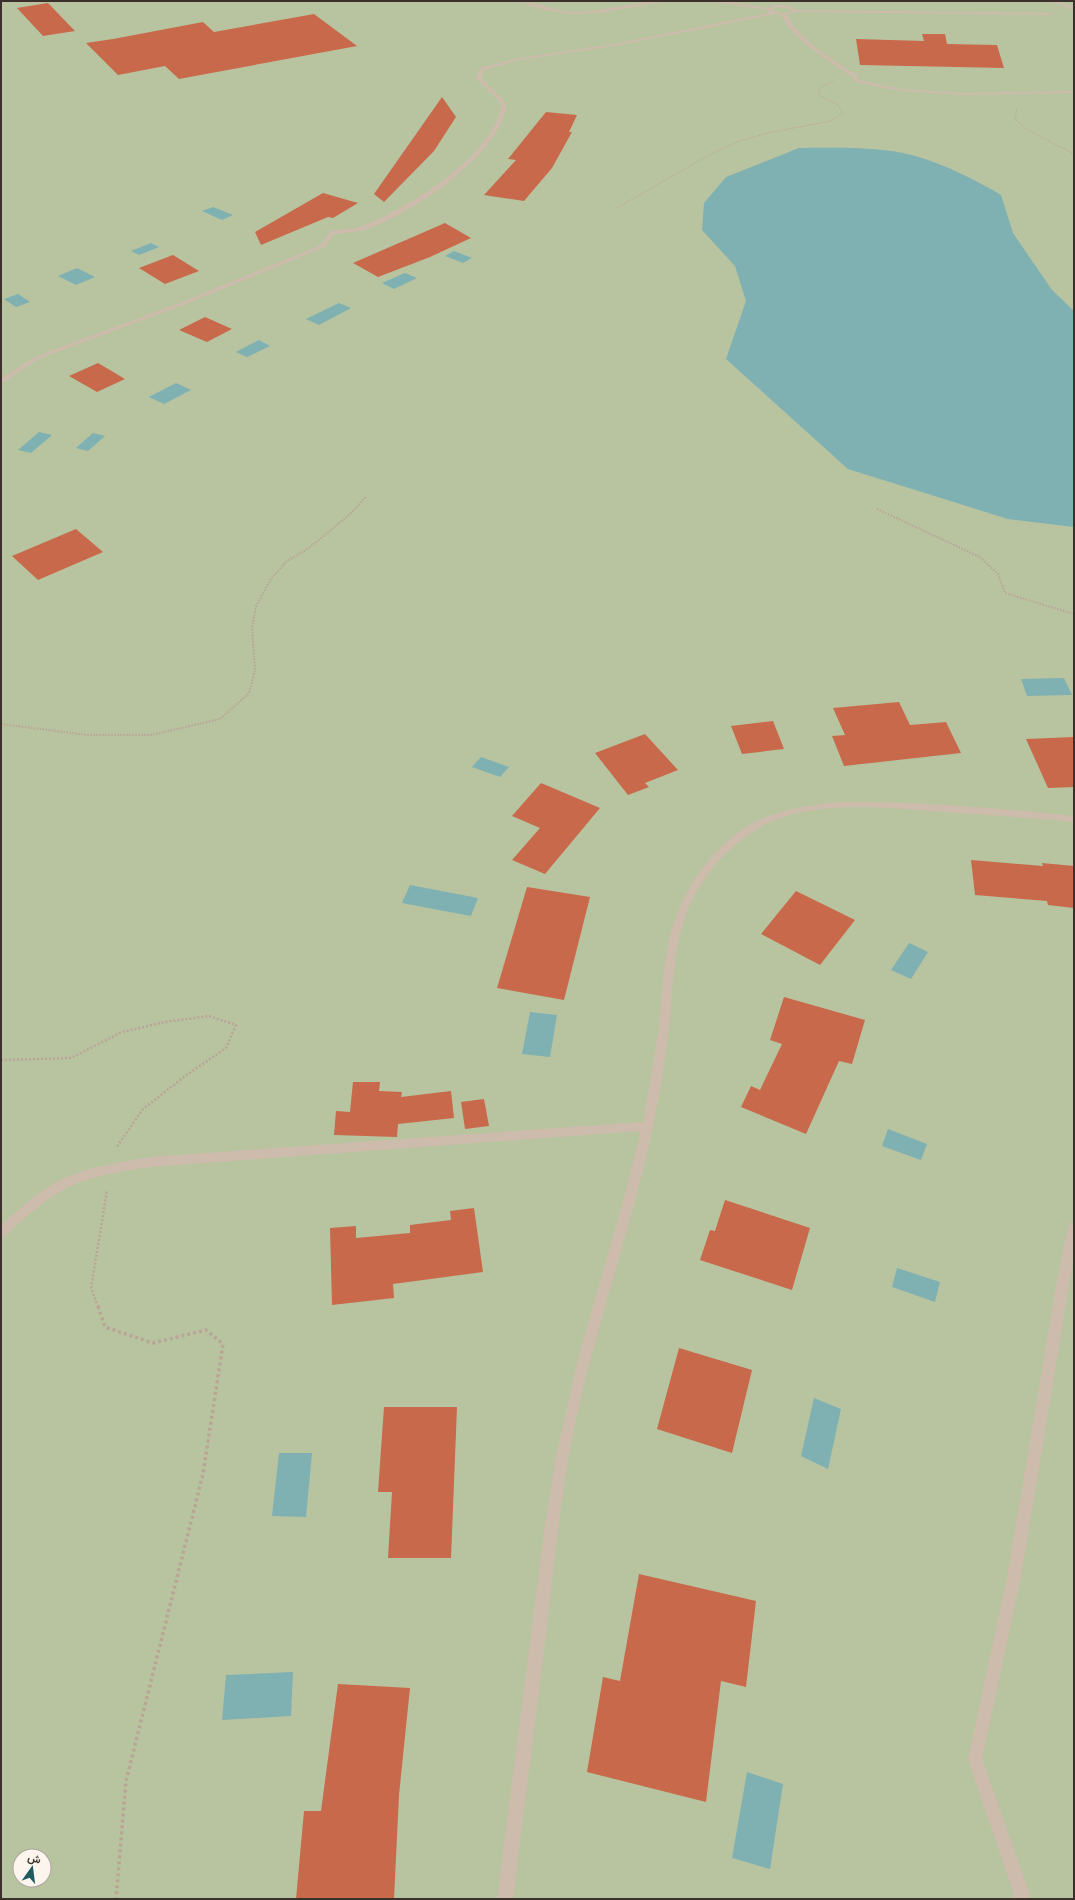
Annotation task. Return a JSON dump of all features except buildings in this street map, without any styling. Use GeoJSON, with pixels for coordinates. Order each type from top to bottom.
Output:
{"type":"FeatureCollection","features":[{"type":"Feature","properties":{"kind":"street"},"geometry":{"type":"LineString","coordinates":[[520,1],[545,9],[571,13],[627,8],[664,1]]}},
{"type":"Feature","properties":{"kind":"street"},"geometry":{"type":"LineString","coordinates":[[711,1],[772,11],[784,15],[796,11],[1051,14]]}},
{"type":"Feature","properties":{"kind":"street"},"geometry":{"type":"LineString","coordinates":[[1052,1],[1074,9]]}},
{"type":"Feature","properties":{"kind":"street"},"geometry":{"type":"LineString","coordinates":[[789,7],[794,4]]}},
{"type":"Feature","properties":{"kind":"street"},"geometry":{"type":"LineString","coordinates":[[1,382],[30,362],[47,354],[184,303],[323,246],[332,232],[364,228],[435,191],[464,167],[478,153],[504,116],[504,103],[478,78],[482,69],[515,60],[642,40],[772,11],[780,6],[789,7],[796,11]]}},
{"type":"Feature","properties":{"kind":"street"},"geometry":{"type":"LineString","coordinates":[[784,15],[787,22],[802,39],[855,76],[856,81],[910,90],[964,94],[1074,92]]}},
{"type":"Feature","properties":{"kind":"street"},"geometry":{"type":"LineString","coordinates":[[505,1899],[550,1538],[566,1433],[594,1320],[647,1126],[660,1055],[669,975],[676,930],[685,905],[714,861],[750,829],[776,816],[802,808],[840,805],[900,806],[1001,812],[1074,819]]}},
{"type":"Feature","properties":{"kind":"street"},"geometry":{"type":"LineString","coordinates":[[1,1232],[36,1202],[67,1182],[110,1169],[150,1162],[195,1157],[647,1126]]}},
{"type":"Feature","properties":{"kind":"street"},"geometry":{"type":"LineString","coordinates":[[1021,1899],[1022,1892],[975,1759],[1014,1577],[1064,1275],[1074,1227]]}},
{"type":"Feature","properties":{"kind":"path"},"geometry":{"type":"LineString","coordinates":[[617,208],[708,155],[739,141],[773,132],[831,122],[843,114],[836,104],[818,95],[820,87],[839,80],[856,81]]}},
{"type":"Feature","properties":{"kind":"path"},"geometry":{"type":"LineString","coordinates":[[1023,92],[1017,105],[1015,119],[1026,129],[1074,154]]}},
{"type":"Feature","properties":{"kind":"path"},"geometry":{"type":"LineString","coordinates":[[1,724],[88,735],[151,735],[220,719],[249,693],[255,670],[255,650],[252,628],[256,606],[271,579],[287,561],[309,548],[350,514],[366,497]]}},
{"type":"Feature","properties":{"kind":"path"},"geometry":{"type":"LineString","coordinates":[[877,509],[980,556],[998,574],[1005,593],[1074,614]]}},
{"type":"Feature","properties":{"kind":"path"},"geometry":{"type":"LineString","coordinates":[[1,1060],[71,1058],[122,1032],[165,1022],[209,1016],[236,1025],[226,1048],[188,1074],[143,1109],[114,1152],[91,1288],[105,1327],[153,1343],[206,1330],[223,1344],[203,1474],[126,1781],[116,1899]]}},
{"type":"Feature","properties":{"kind":"green space"},"geometry":{"type":"Polygon","coordinates":[[[1,1],[1074,1],[1074,1899],[1,1899],[1,1]]]}},
{"type":"Feature","properties":{"kind":"water"},"geometry":{"type":"Polygon","coordinates":[[[799,148],[872,149],[915,156],[949,168],[1001,195],[1013,233],[1052,290],[1074,311],[1074,527],[1008,519],[848,469],[726,359],[746,301],[735,266],[702,230],[704,203],[726,177],[799,148]]]}},
{"type":"Feature","properties":{"kind":"water"},"geometry":{"type":"Polygon","coordinates":[[[213,207],[233,215],[222,220],[202,211],[213,207]]]}},
{"type":"Feature","properties":{"kind":"water"},"geometry":{"type":"Polygon","coordinates":[[[151,243],[159,247],[139,255],[131,251],[151,243]]]}},
{"type":"Feature","properties":{"kind":"water"},"geometry":{"type":"Polygon","coordinates":[[[454,251],[472,258],[463,263],[445,256],[454,251]]]}},
{"type":"Feature","properties":{"kind":"water"},"geometry":{"type":"Polygon","coordinates":[[[77,268],[95,277],[76,285],[58,276],[77,268]]]}},
{"type":"Feature","properties":{"kind":"water"},"geometry":{"type":"Polygon","coordinates":[[[405,273],[417,278],[394,289],[382,283],[405,273]]]}},
{"type":"Feature","properties":{"kind":"water"},"geometry":{"type":"Polygon","coordinates":[[[18,294],[30,302],[16,307],[4,299],[18,294]]]}},
{"type":"Feature","properties":{"kind":"water"},"geometry":{"type":"Polygon","coordinates":[[[339,303],[351,308],[319,325],[306,319],[339,303]]]}},
{"type":"Feature","properties":{"kind":"water"},"geometry":{"type":"Polygon","coordinates":[[[259,340],[270,346],[247,357],[236,352],[259,340]]]}},
{"type":"Feature","properties":{"kind":"water"},"geometry":{"type":"Polygon","coordinates":[[[176,383],[191,390],[164,404],[149,397],[176,383]]]}},
{"type":"Feature","properties":{"kind":"water"},"geometry":{"type":"Polygon","coordinates":[[[39,432],[52,435],[31,453],[18,450],[39,432]]]}},
{"type":"Feature","properties":{"kind":"water"},"geometry":{"type":"Polygon","coordinates":[[[93,433],[105,436],[88,451],[76,448],[93,433]]]}},
{"type":"Feature","properties":{"kind":"water"},"geometry":{"type":"Polygon","coordinates":[[[1064,678],[1072,695],[1027,696],[1021,679],[1064,678]]]}},
{"type":"Feature","properties":{"kind":"water"},"geometry":{"type":"Polygon","coordinates":[[[481,757],[509,767],[500,777],[472,767],[481,757]]]}},
{"type":"Feature","properties":{"kind":"water"},"geometry":{"type":"Polygon","coordinates":[[[410,885],[478,898],[471,916],[402,903],[410,885]]]}},
{"type":"Feature","properties":{"kind":"water"},"geometry":{"type":"Polygon","coordinates":[[[909,943],[928,952],[911,979],[891,970],[909,943]]]}},
{"type":"Feature","properties":{"kind":"water"},"geometry":{"type":"Polygon","coordinates":[[[530,1012],[557,1015],[550,1057],[522,1054],[530,1012]]]}},
{"type":"Feature","properties":{"kind":"water"},"geometry":{"type":"Polygon","coordinates":[[[888,1129],[927,1144],[921,1160],[882,1146],[888,1129]]]}},
{"type":"Feature","properties":{"kind":"water"},"geometry":{"type":"Polygon","coordinates":[[[897,1268],[940,1282],[935,1302],[892,1287],[897,1268]]]}},
{"type":"Feature","properties":{"kind":"water"},"geometry":{"type":"Polygon","coordinates":[[[814,1398],[841,1409],[828,1469],[801,1456],[814,1398]]]}},
{"type":"Feature","properties":{"kind":"water"},"geometry":{"type":"Polygon","coordinates":[[[279,1453],[312,1453],[306,1517],[272,1516],[279,1453]]]}},
{"type":"Feature","properties":{"kind":"water"},"geometry":{"type":"Polygon","coordinates":[[[293,1672],[291,1716],[222,1720],[226,1675],[293,1672]]]}},
{"type":"Feature","properties":{"kind":"water"},"geometry":{"type":"Polygon","coordinates":[[[747,1772],[783,1784],[770,1869],[732,1858],[747,1772]]]}}]}
